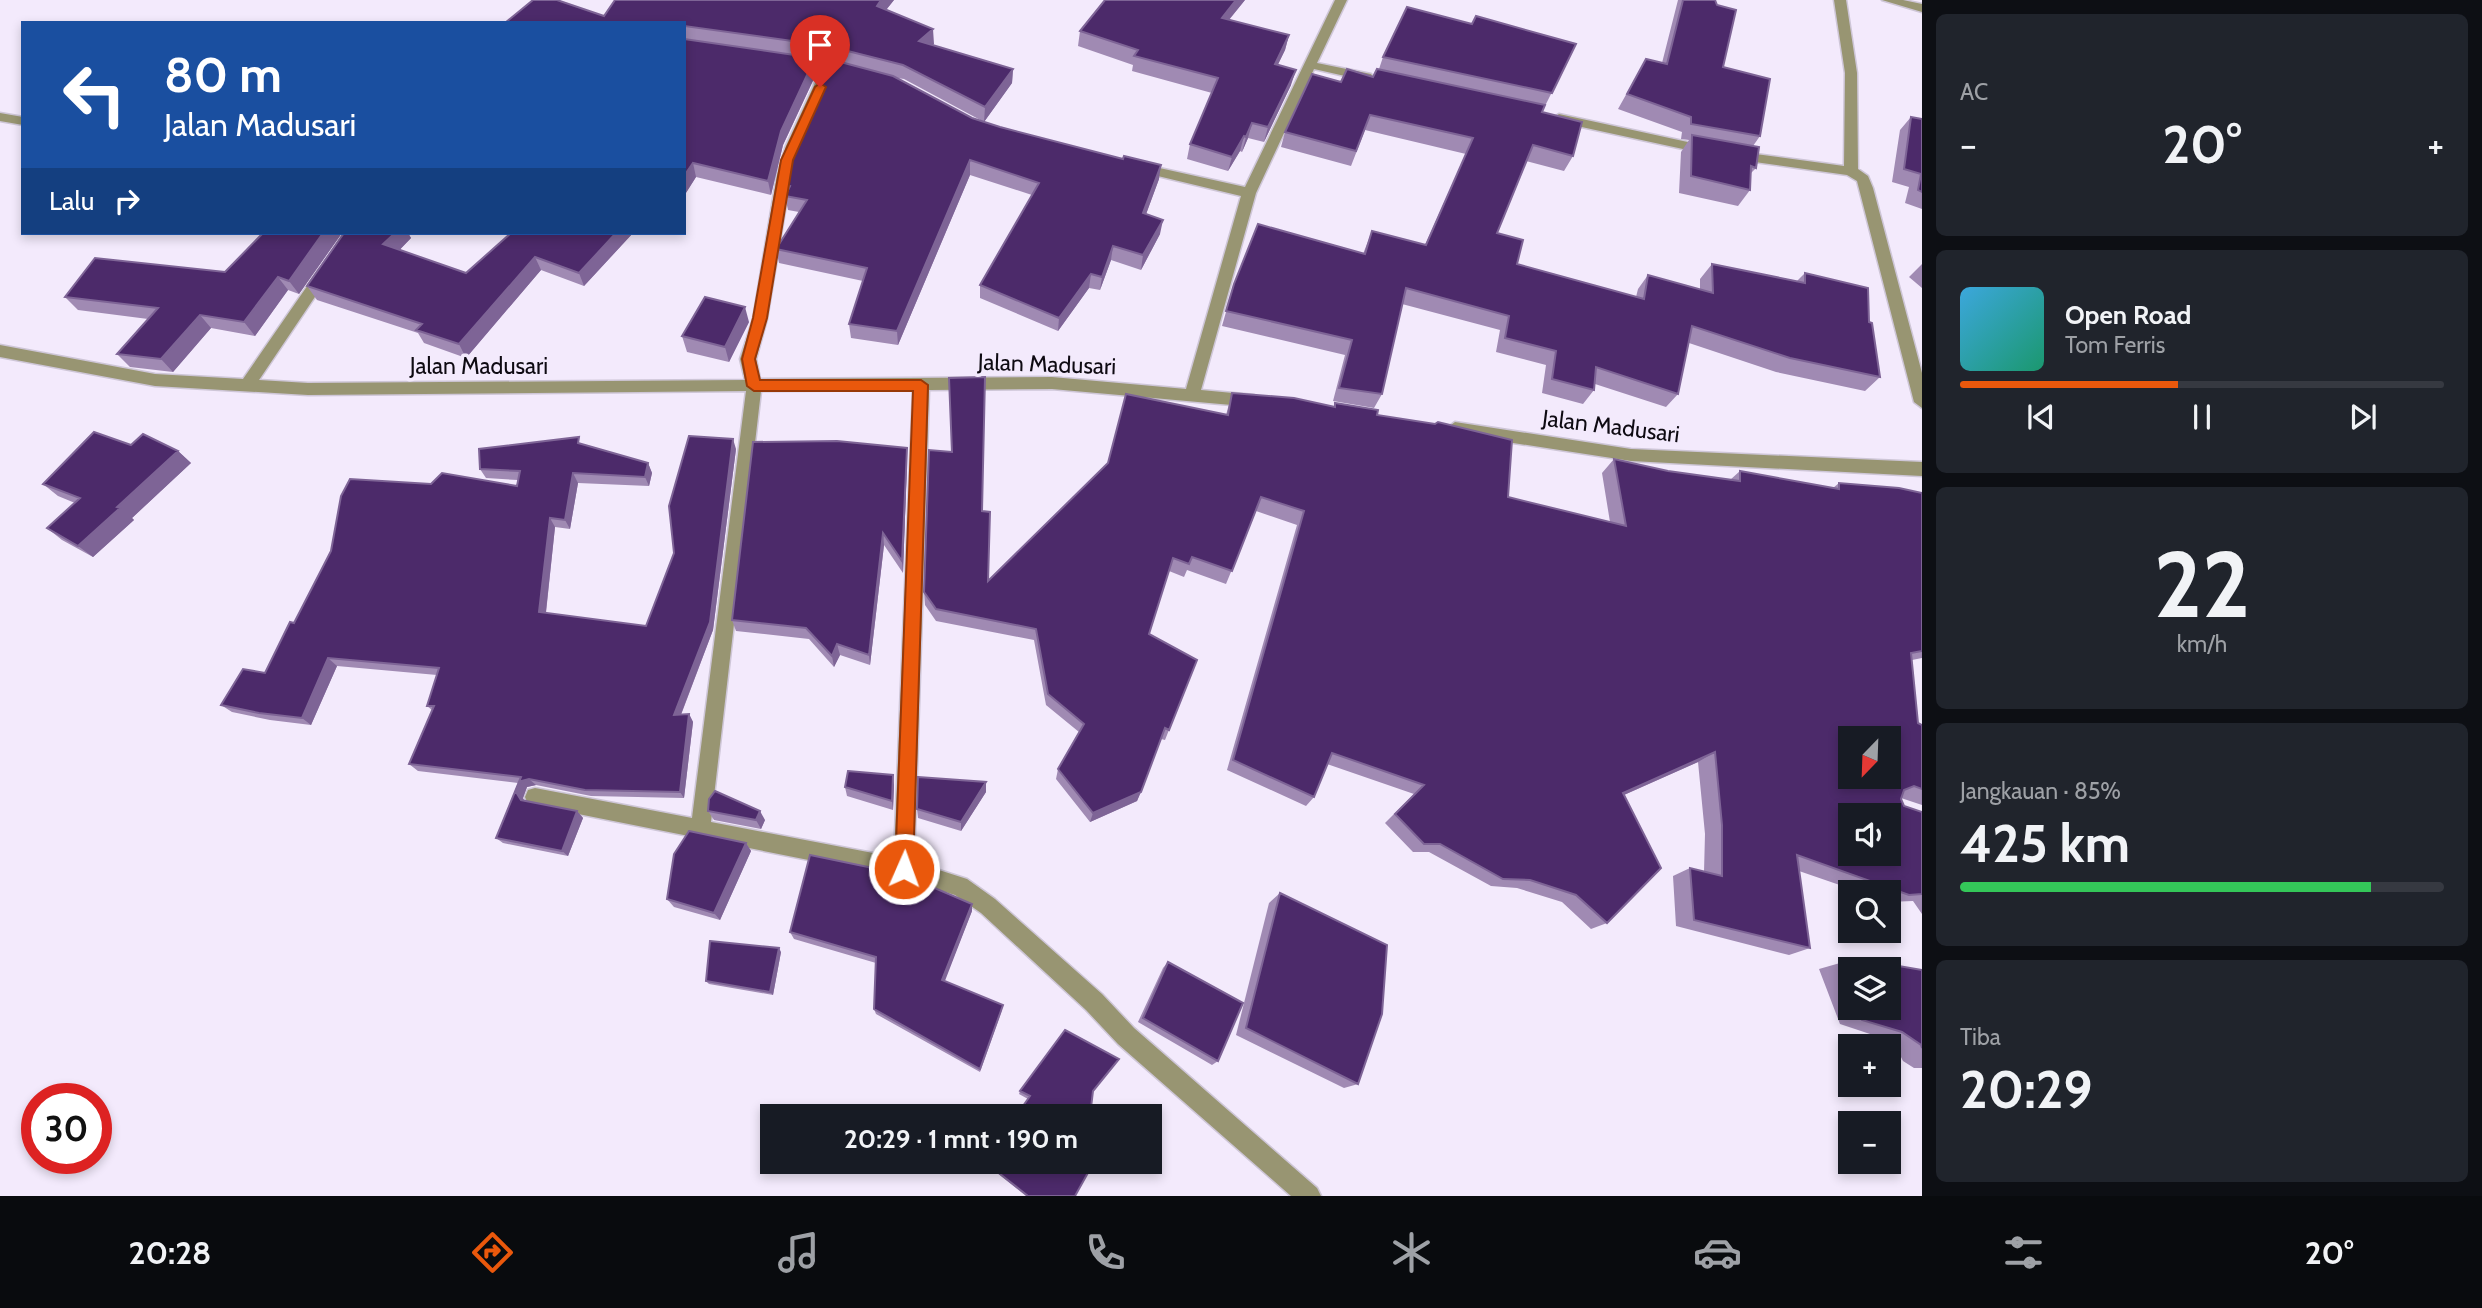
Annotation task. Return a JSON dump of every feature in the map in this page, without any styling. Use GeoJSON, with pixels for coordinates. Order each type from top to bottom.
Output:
{"type":"FeatureCollection","features":[{"type":"Feature","properties":{"kind":"street"},"geometry":{"type":"LineString","coordinates":[[1192,395],[1249,193],[1341,0]]}},
{"type":"Feature","properties":{"kind":"street"},"geometry":{"type":"LineString","coordinates":[[1840,0],[1852,73],[1851,171]]}},
{"type":"Feature","properties":{"kind":"street"},"geometry":{"type":"LineString","coordinates":[[1888,0],[1922,8]]}},
{"type":"Feature","properties":{"kind":"street"},"geometry":{"type":"LineString","coordinates":[[782,62],[829,67],[864,76]]}},
{"type":"Feature","properties":{"kind":"street"},"geometry":{"type":"LineString","coordinates":[[1311,65],[1377,79]]}},
{"type":"Feature","properties":{"kind":"street"},"geometry":{"type":"LineString","coordinates":[[701,827],[754,386],[748,359],[760,318],[784,174],[793,146],[829,67]]}},
{"type":"Feature","properties":{"kind":"street"},"geometry":{"type":"LineString","coordinates":[[1549,116],[1722,154],[1851,171],[1863,179],[1922,402]]}},
{"type":"Feature","properties":{"kind":"street"},"geometry":{"type":"LineString","coordinates":[[0,117],[21,121]]}},
{"type":"Feature","properties":{"kind":"street"},"geometry":{"type":"LineString","coordinates":[[1126,164],[1249,193]]}},
{"type":"Feature","properties":{"kind":"street"},"geometry":{"type":"LineString","coordinates":[[247,386],[330,265]]}},
{"type":"Feature","properties":{"kind":"street","name":"Jalan Madusari"},"geometry":{"type":"LineString","coordinates":[[0,351],[155,380],[308,389],[1052,383],[1273,403]]}},
{"type":"Feature","properties":{"kind":"street"},"geometry":{"type":"LineString","coordinates":[[904,869],[921,385]]}},
{"type":"Feature","properties":{"kind":"street","name":"Jalan Madusari"},"geometry":{"type":"LineString","coordinates":[[1442,426],[1631,455],[1922,469]]}},
{"type":"Feature","properties":{"kind":"street"},"geometry":{"type":"LineString","coordinates":[[535,797],[701,827],[904,869],[960,887],[988,906],[1094,1002],[1126,1036],[1309,1196]]}},
{"type":"Feature","properties":{"kind":"building"},"geometry":{"type":"Polygon","coordinates":[[[533,0],[557,0],[604,16],[615,0],[881,0],[877,6],[933,29],[919,41],[1013,69],[985,107],[903,65],[828,46],[686,26],[686,21],[507,21],[533,0]]]}},
{"type":"Feature","properties":{"kind":"building"},"geometry":{"type":"Polygon","coordinates":[[[1105,0],[1236,0],[1222,18],[1289,35],[1275,64],[1296,70],[1268,127],[1252,123],[1232,157],[1190,144],[1218,78],[1134,56],[1138,50],[1080,31],[1105,0]]]}},
{"type":"Feature","properties":{"kind":"building"},"geometry":{"type":"Polygon","coordinates":[[[1683,0],[1715,0],[1717,5],[1736,10],[1723,67],[1770,79],[1760,136],[1691,124],[1691,117],[1627,94],[1646,59],[1667,64],[1683,0]]]}},
{"type":"Feature","properties":{"kind":"building"},"geometry":{"type":"Polygon","coordinates":[[[1407,7],[1472,24],[1476,16],[1576,44],[1552,93],[1383,57],[1407,7]]]}},
{"type":"Feature","properties":{"kind":"building"},"geometry":{"type":"Polygon","coordinates":[[[686,39],[815,58],[781,131],[768,181],[693,163],[686,173],[686,39]]]}},
{"type":"Feature","properties":{"kind":"building"},"geometry":{"type":"Polygon","coordinates":[[[833,60],[893,76],[972,118],[1000,127],[1123,159],[1124,156],[1161,165],[1143,213],[1163,220],[1143,255],[1113,246],[1102,277],[1091,274],[1059,318],[980,285],[1039,183],[970,160],[897,331],[849,324],[867,268],[776,249],[807,200],[785,196],[790,186],[787,185],[791,161],[800,132],[833,60]]]}},
{"type":"Feature","properties":{"kind":"building"},"geometry":{"type":"Polygon","coordinates":[[[1347,69],[1373,77],[1377,69],[1545,105],[1542,112],[1582,122],[1573,156],[1533,145],[1497,233],[1523,240],[1517,264],[1644,299],[1648,275],[1713,293],[1712,264],[1805,283],[1805,273],[1868,288],[1869,322],[1872,323],[1880,377],[1790,358],[1692,326],[1678,394],[1596,367],[1594,390],[1552,379],[1556,351],[1505,338],[1509,316],[1406,288],[1382,394],[1339,388],[1352,340],[1226,311],[1258,224],[1365,254],[1372,231],[1426,245],[1473,138],[1370,115],[1356,151],[1285,132],[1312,74],[1341,82],[1347,69]]]}},
{"type":"Feature","properties":{"kind":"building"},"geometry":{"type":"Polygon","coordinates":[[[1911,117],[1922,119],[1922,192],[1918,190],[1921,174],[1904,169],[1911,117]]]}},
{"type":"Feature","properties":{"kind":"building"},"geometry":{"type":"Polygon","coordinates":[[[1692,135],[1759,147],[1756,168],[1751,166],[1750,190],[1691,176],[1692,135]]]}},
{"type":"Feature","properties":{"kind":"building"},"geometry":{"type":"Polygon","coordinates":[[[261,235],[322,235],[289,281],[278,277],[244,322],[200,315],[161,359],[117,354],[158,308],[65,297],[95,258],[225,272],[261,235]]]}},
{"type":"Feature","properties":{"kind":"building"},"geometry":{"type":"Polygon","coordinates":[[[343,235],[393,235],[383,244],[466,273],[509,235],[614,235],[579,273],[535,257],[459,344],[416,330],[422,324],[307,286],[343,235]]]}},
{"type":"Feature","properties":{"kind":"building"},"geometry":{"type":"Polygon","coordinates":[[[705,297],[745,307],[725,347],[682,336],[705,297]]]}},
{"type":"Feature","properties":{"kind":"building"},"geometry":{"type":"Polygon","coordinates":[[[985,377],[982,511],[990,512],[988,581],[1108,463],[1126,394],[1228,415],[1232,393],[1294,398],[1335,407],[1335,403],[1378,410],[1377,415],[1435,424],[1438,422],[1512,440],[1508,497],[1626,526],[1614,459],[1668,471],[1740,481],[1740,471],[1839,489],[1839,483],[1899,488],[1922,493],[1922,651],[1911,653],[1918,723],[1922,725],[1922,789],[1914,786],[1904,790],[1901,799],[1904,806],[1922,812],[1922,894],[1909,895],[1901,892],[1901,880],[1867,880],[1797,855],[1810,948],[1694,920],[1690,868],[1722,876],[1722,825],[1715,752],[1623,793],[1661,868],[1607,923],[1576,895],[1530,880],[1503,879],[1440,844],[1424,844],[1395,814],[1424,785],[1332,753],[1314,797],[1233,760],[1304,511],[1261,497],[1232,571],[1192,557],[1189,564],[1173,558],[1149,634],[1197,660],[1169,730],[1165,728],[1141,792],[1093,813],[1058,769],[1084,724],[1048,694],[1036,629],[936,609],[924,592],[929,450],[952,452],[949,378],[985,377]]]}},
{"type":"Feature","properties":{"kind":"building"},"geometry":{"type":"Polygon","coordinates":[[[94,432],[131,445],[143,434],[178,451],[78,546],[47,528],[80,498],[43,484],[94,432]]]}},
{"type":"Feature","properties":{"kind":"building"},"geometry":{"type":"Polygon","coordinates":[[[689,436],[733,439],[710,622],[674,715],[689,714],[680,792],[585,790],[529,779],[521,781],[516,792],[521,800],[577,811],[562,851],[496,838],[521,777],[409,764],[434,706],[427,706],[439,668],[328,658],[302,718],[221,705],[243,669],[265,673],[290,622],[294,623],[331,551],[341,496],[350,479],[431,484],[442,473],[517,486],[520,471],[480,469],[479,449],[579,437],[578,443],[648,463],[645,477],[573,473],[565,520],[550,518],[539,612],[646,626],[674,553],[669,506],[689,436]]]}},
{"type":"Feature","properties":{"kind":"building"},"geometry":{"type":"Polygon","coordinates":[[[837,441],[907,448],[902,561],[883,533],[869,655],[837,644],[832,656],[806,628],[732,620],[753,442],[837,441]]]}},
{"type":"Feature","properties":{"kind":"building"},"geometry":{"type":"Polygon","coordinates":[[[848,771],[893,775],[892,801],[845,787],[848,771]]]}},
{"type":"Feature","properties":{"kind":"building"},"geometry":{"type":"Polygon","coordinates":[[[918,777],[986,782],[961,822],[917,809],[918,777]]]}},
{"type":"Feature","properties":{"kind":"building"},"geometry":{"type":"Polygon","coordinates":[[[715,791],[760,811],[756,820],[708,811],[709,799],[715,791]]]}},
{"type":"Feature","properties":{"kind":"building"},"geometry":{"type":"Polygon","coordinates":[[[689,831],[746,843],[714,913],[667,899],[674,854],[689,831]]]}},
{"type":"Feature","properties":{"kind":"building"},"geometry":{"type":"Polygon","coordinates":[[[810,855],[902,874],[972,904],[942,980],[1003,1005],[980,1069],[874,1009],[876,957],[790,932],[810,855]]]}},
{"type":"Feature","properties":{"kind":"building"},"geometry":{"type":"Polygon","coordinates":[[[1280,893],[1387,945],[1382,1014],[1358,1084],[1246,1028],[1280,893]]]}},
{"type":"Feature","properties":{"kind":"building"},"geometry":{"type":"Polygon","coordinates":[[[710,941],[779,948],[770,992],[706,981],[710,941]]]}},
{"type":"Feature","properties":{"kind":"building"},"geometry":{"type":"Polygon","coordinates":[[[1168,962],[1243,1003],[1218,1061],[1143,1018],[1168,962]]]}},
{"type":"Feature","properties":{"kind":"building"},"geometry":{"type":"Polygon","coordinates":[[[1901,966],[1922,970],[1922,1048],[1902,1032],[1862,1020],[1901,1020],[1901,966]]]}},
{"type":"Feature","properties":{"kind":"building"},"geometry":{"type":"Polygon","coordinates":[[[1065,1030],[1119,1059],[1093,1091],[1091,1104],[1024,1104],[1030,1096],[1020,1091],[1065,1030]]]}},
{"type":"Feature","properties":{"kind":"building"},"geometry":{"type":"Polygon","coordinates":[[[1000,1174],[1087,1174],[1075,1196],[1028,1196],[1000,1174]]]}},
{"type":"Feature","properties":{"kind":"route"},"geometry":{"type":"LineString","coordinates":[[820,87],[787,160],[760,318],[748,359],[754,386],[921,385],[904,869]]}}]}
